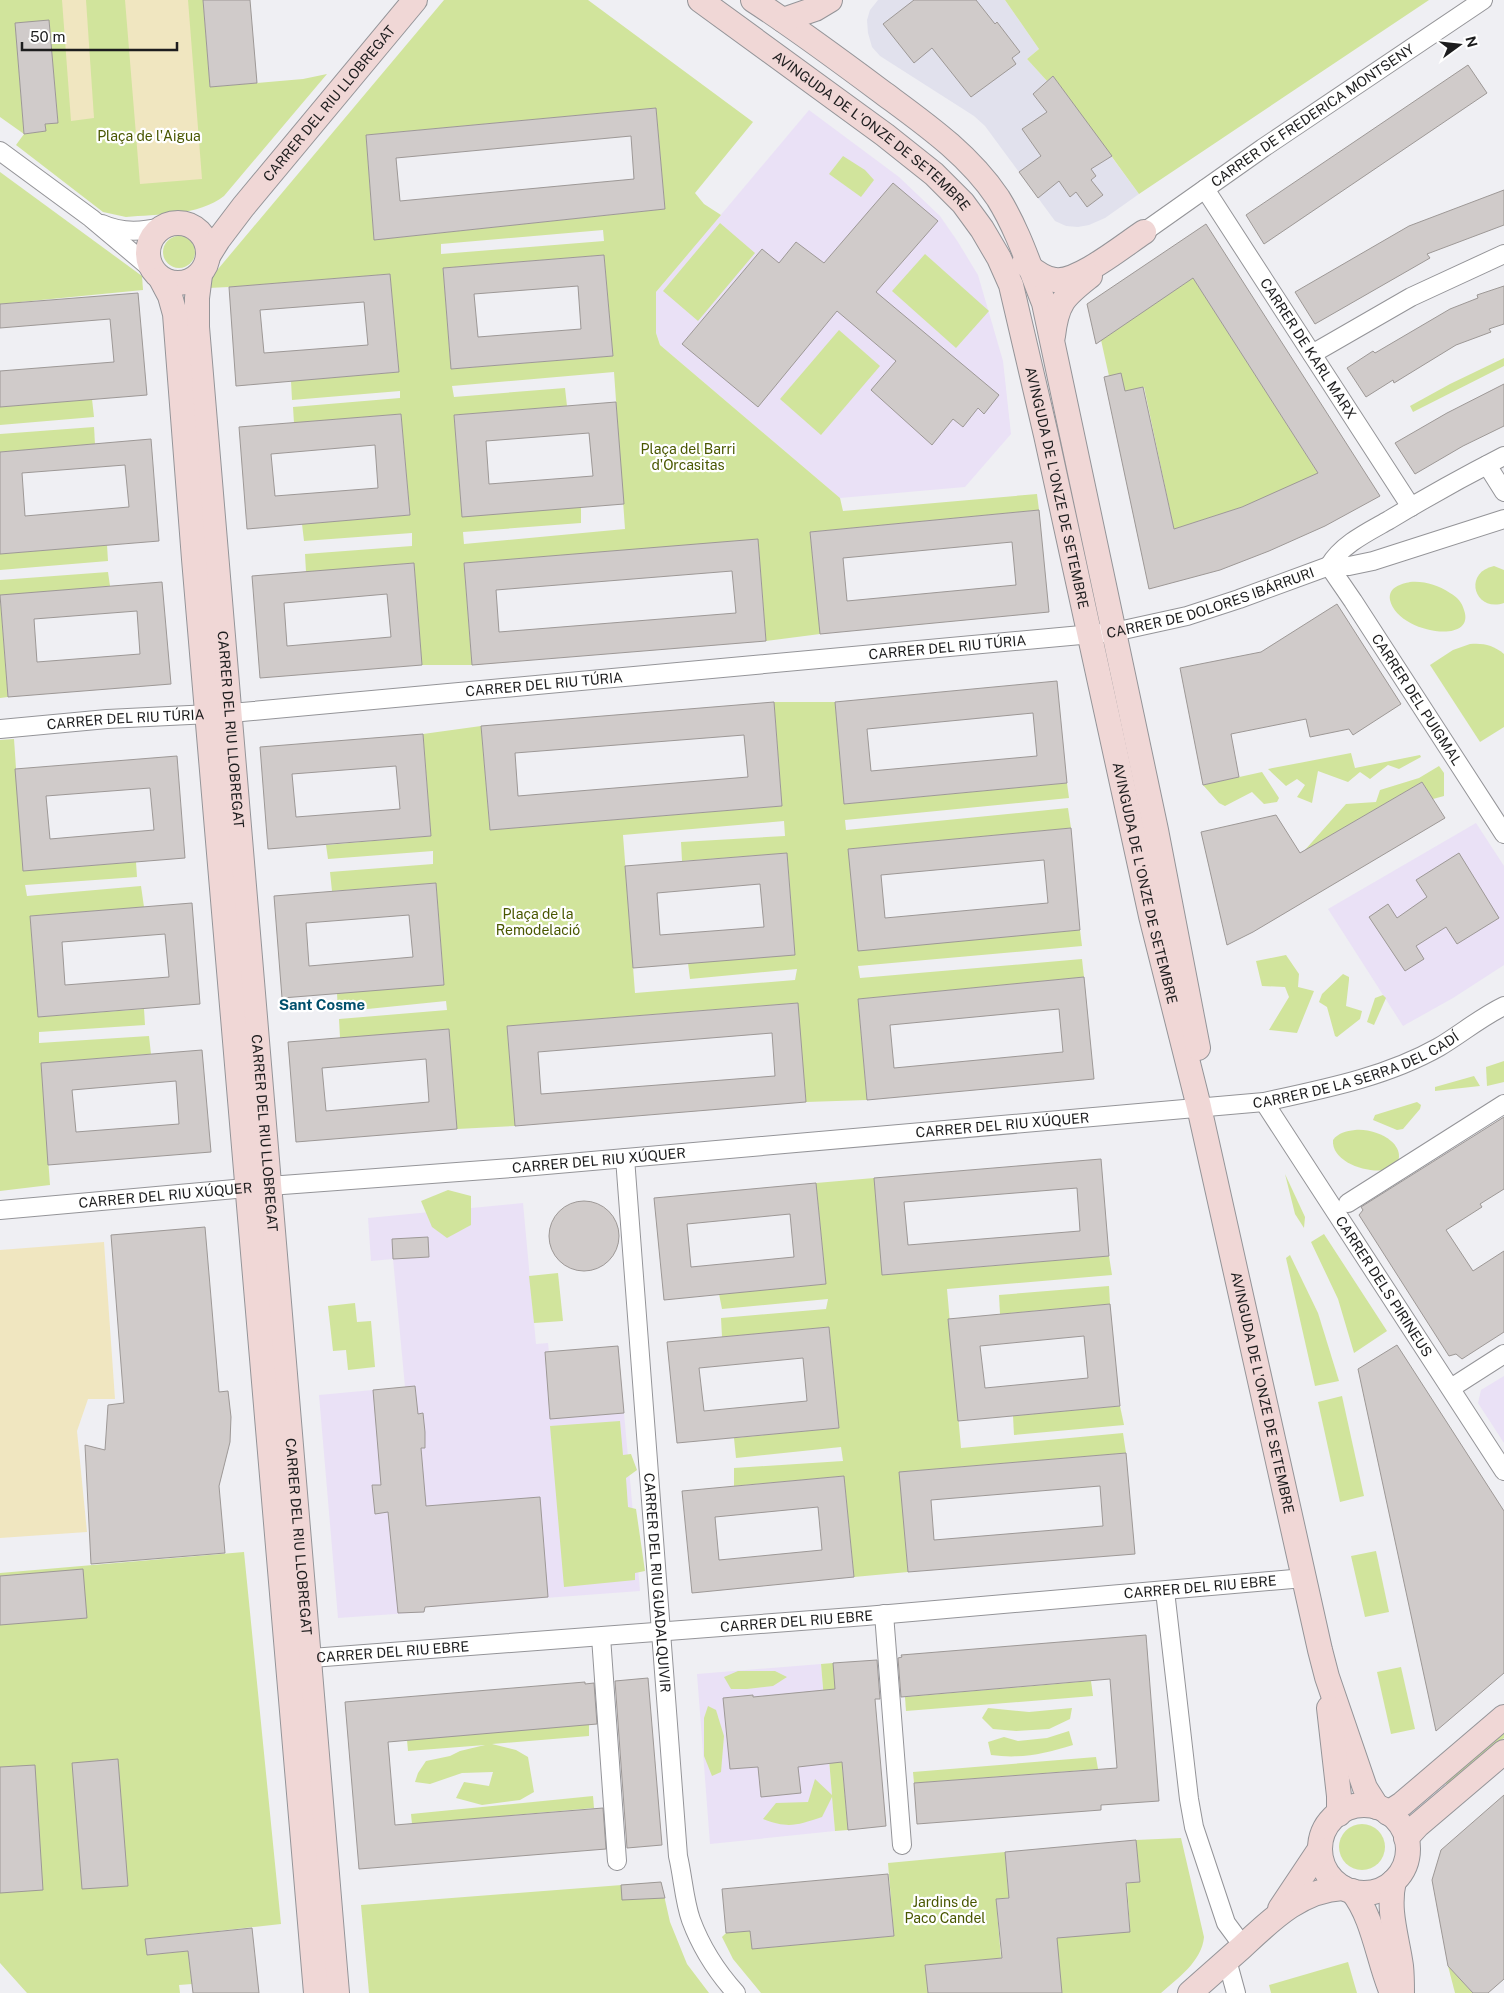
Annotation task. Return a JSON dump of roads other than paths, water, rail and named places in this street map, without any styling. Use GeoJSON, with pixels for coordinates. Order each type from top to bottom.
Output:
{"type":"FeatureCollection","features":[{"type":"Feature","properties":{"kind":"main road","name":"CARRER DEL RIU LLOBREGAT"},"geometry":{"type":"LineString","coordinates":[[316,1993],[298,1659],[220,713],[197,298],[204,265],[218,240],[243,207],[415,0]]}},
{"type":"Feature","properties":{"kind":"main road","name":"AVINGUDA DE L'ONZE DE SETEMBRE"},"geometry":{"type":"LineString","coordinates":[[700,0],[885,135],[934,174],[963,203],[982,229],[999,258],[1010,285],[1046,434],[1155,934],[1199,1107],[1327,1677],[1365,1788],[1382,1810]]}},
{"type":"Feature","properties":{"kind":"main road","name":"AVINGUDA DE L'ONZE DE SETEMBRE"},"geometry":{"type":"LineString","coordinates":[[753,0],[935,131],[961,153],[998,199],[1030,268],[1044,303],[1156,830],[1194,1025],[1199,1058],[1199,1107]]}},
{"type":"Feature","properties":{"kind":"main road"},"geometry":{"type":"LineString","coordinates":[[783,20],[816,9],[830,0]]}},
{"type":"Feature","properties":{"kind":"main road"},"geometry":{"type":"LineString","coordinates":[[998,199],[1015,219],[1042,258],[1055,266],[1066,266],[1082,262],[1144,232]]}},
{"type":"Feature","properties":{"kind":"main road"},"geometry":{"type":"LineString","coordinates":[[963,203],[1011,253],[1030,268],[1053,280],[1072,277],[1101,262],[1144,232]]}},
{"type":"Feature","properties":{"kind":"main road","name":"CARRER DEL RIU LLOBREGAT"},"geometry":{"type":"LineString","coordinates":[[189,224],[213,221],[229,216],[243,207]]}},
{"type":"Feature","properties":{"kind":"main road"},"geometry":{"type":"LineString","coordinates":[[180,222],[189,224],[204,236],[208,246],[204,265],[191,280],[181,283],[171,282],[158,275],[149,262],[147,253],[149,243],[161,227],[170,223],[180,222]]}},
{"type":"Feature","properties":{"kind":"main road"},"geometry":{"type":"LineString","coordinates":[[1052,344],[1055,319],[1065,297],[1144,232]]}},
{"type":"Feature","properties":{"kind":"main road","name":"CARRER DEL RIU LLOBREGAT"},"geometry":{"type":"LineString","coordinates":[[158,275],[170,296],[175,314],[194,559],[220,713]]}},
{"type":"Feature","properties":{"kind":"main road","name":"CARRER DEL RIU LLOBREGAT"},"geometry":{"type":"LineString","coordinates":[[298,1659],[337,1993]]}},
{"type":"Feature","properties":{"kind":"main road","name":"AVINGUDA DE L'ONZE DE SETEMBRE"},"geometry":{"type":"LineString","coordinates":[[1327,1677],[1330,1726],[1339,1796],[1339,1814]]}},
{"type":"Feature","properties":{"kind":"main road"},"geometry":{"type":"LineString","coordinates":[[1382,1810],[1419,1790],[1504,1717]]}},
{"type":"Feature","properties":{"kind":"main road"},"geometry":{"type":"LineString","coordinates":[[1406,1838],[1418,1825],[1504,1752]]}},
{"type":"Feature","properties":{"kind":"main road"},"geometry":{"type":"LineString","coordinates":[[1190,1993],[1277,1915],[1307,1896],[1325,1889],[1348,1889],[1366,1893],[1377,1891],[1394,1881],[1403,1869],[1407,1859],[1406,1838],[1396,1820],[1382,1810],[1354,1806],[1339,1814],[1327,1826],[1322,1837],[1320,1849],[1277,1915]]}},
{"type":"Feature","properties":{"kind":"main road"},"geometry":{"type":"LineString","coordinates":[[1320,1849],[1327,1872],[1334,1881],[1348,1889],[1359,1900],[1366,1913],[1384,1975],[1392,1993]]}},
{"type":"Feature","properties":{"kind":"main road"},"geometry":{"type":"LineString","coordinates":[[1394,1881],[1391,1900],[1401,1968],[1402,1993]]}},
{"type":"Feature","properties":{"kind":"street","name":"CARRER DE FREDERICA MONTSENY"},"geometry":{"type":"LineString","coordinates":[[1144,232],[1483,0]]}},
{"type":"Feature","properties":{"kind":"street"},"geometry":{"type":"LineString","coordinates":[[0,151],[91,218],[158,275]]}},
{"type":"Feature","properties":{"kind":"street","name":"CARRER DE KARL MARX"},"geometry":{"type":"LineString","coordinates":[[1205,189],[1411,507]]}},
{"type":"Feature","properties":{"kind":"street"},"geometry":{"type":"LineString","coordinates":[[91,218],[112,229],[148,231],[161,227]]}},
{"type":"Feature","properties":{"kind":"street"},"geometry":{"type":"LineString","coordinates":[[1312,354],[1411,297],[1504,254]]}},
{"type":"Feature","properties":{"kind":"street","name":"CARRER DE DOLORES IBÁRRURI"},"geometry":{"type":"LineString","coordinates":[[1329,566],[1340,552],[1358,538],[1504,456]]}},
{"type":"Feature","properties":{"kind":"street"},"geometry":{"type":"LineString","coordinates":[[1487,465],[1504,492]]}},
{"type":"Feature","properties":{"kind":"street","name":"CARRER DE DOLORES IBÁRRURI"},"geometry":{"type":"LineString","coordinates":[[1089,636],[1187,616],[1329,566],[1349,566],[1373,561],[1504,519]]}},
{"type":"Feature","properties":{"kind":"street","name":"CARRER DEL PUIGMAL"},"geometry":{"type":"LineString","coordinates":[[1329,566],[1504,834]]}},
{"type":"Feature","properties":{"kind":"street","name":"CARRER DEL RIU TÚRIA"},"geometry":{"type":"LineString","coordinates":[[0,729],[220,713],[1089,636]]}},
{"type":"Feature","properties":{"kind":"street","name":"CARRER DE LA SERRA DEL CADÍ"},"geometry":{"type":"LineString","coordinates":[[1199,1107],[1264,1102],[1340,1085],[1394,1068],[1439,1047],[1504,1006]]}},
{"type":"Feature","properties":{"kind":"street","name":"CARRER DELS PIRINEUS"},"geometry":{"type":"LineString","coordinates":[[1264,1102],[1504,1472]]}},
{"type":"Feature","properties":{"kind":"street"},"geometry":{"type":"LineString","coordinates":[[1348,1202],[1504,1104]]}},
{"type":"Feature","properties":{"kind":"street","name":"CARRER DEL RIU XÚQUER"},"geometry":{"type":"LineString","coordinates":[[0,1210],[258,1187],[625,1158],[1199,1107]]}},
{"type":"Feature","properties":{"kind":"street","name":"CARRER DEL RIU GUADALQUIVIR"},"geometry":{"type":"LineString","coordinates":[[625,1158],[678,1856],[691,1920],[706,1952],[724,1980],[736,1993]]}},
{"type":"Feature","properties":{"kind":"street"},"geometry":{"type":"LineString","coordinates":[[1450,1388],[1504,1354]]}},
{"type":"Feature","properties":{"kind":"street","name":"CARRER DEL RIU EBRE"},"geometry":{"type":"LineString","coordinates":[[298,1659],[601,1637],[1304,1578]]}},
{"type":"Feature","properties":{"kind":"street"},"geometry":{"type":"LineString","coordinates":[[1165,1591],[1189,1799],[1194,1827],[1235,1953],[1236,1993]]}},
{"type":"Feature","properties":{"kind":"street"},"geometry":{"type":"LineString","coordinates":[[884,1614],[902,1845]]}},
{"type":"Feature","properties":{"kind":"street"},"geometry":{"type":"LineString","coordinates":[[601,1637],[617,1861]]}},
{"type":"Feature","properties":{"kind":"district","name":"Sant Cosme"},"geometry":{"type":"Point","coordinates":[322,1005]}},
{"type":"Feature","properties":{"kind":"park label","name":"Plaça de l'Aigua"},"geometry":{"type":"Point","coordinates":[149,136]}},
{"type":"Feature","properties":{"kind":"park label","name":"Plaça del Barri d'Orcasitas"},"geometry":{"type":"Point","coordinates":[688,458]}},
{"type":"Feature","properties":{"kind":"park label","name":"Plaça de la Remodelació"},"geometry":{"type":"Point","coordinates":[538,922]}},
{"type":"Feature","properties":{"kind":"park label","name":"Jardins de Paco Candel"},"geometry":{"type":"Point","coordinates":[945,1910]}}]}
